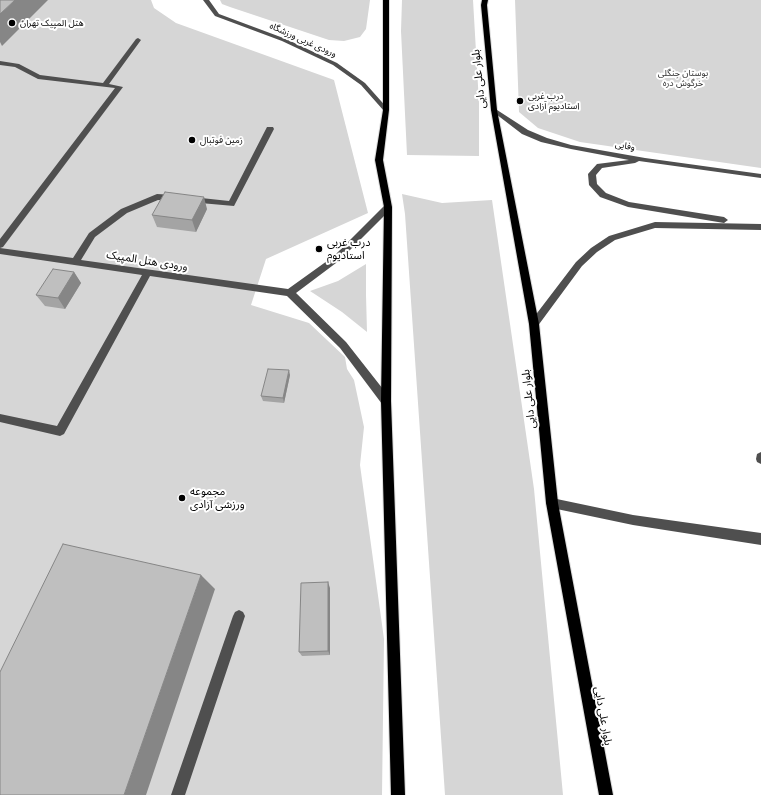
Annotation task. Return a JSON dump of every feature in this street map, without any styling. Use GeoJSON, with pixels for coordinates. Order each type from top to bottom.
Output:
{"type":"FeatureCollection","features":[{"type":"Feature","properties":{"kind":"main road"},"geometry":{"type":"LineString","coordinates":[[386,0],[386,110],[379,160],[388,207],[386,401],[398,795]]}},
{"type":"Feature","properties":{"kind":"main road","name":"بلوار علی دایی"},"geometry":{"type":"LineString","coordinates":[[485,0],[484,5],[494,110],[534,324],[552,503],[606,795]]}},
{"type":"Feature","properties":{"kind":"main road"},"geometry":{"type":"LineString","coordinates":[[600,762],[600,795]]}},
{"type":"Feature","properties":{"kind":"street","name":"ورودی غربی ورزشگاه"},"geometry":{"type":"LineString","coordinates":[[206,0],[217,15],[284,40],[334,64],[363,84],[386,110]]}},
{"type":"Feature","properties":{"kind":"street"},"geometry":{"type":"LineString","coordinates":[[105,85],[138,40]]}},
{"type":"Feature","properties":{"kind":"street"},"geometry":{"type":"LineString","coordinates":[[0,63],[17,65],[38,77],[120,87],[0,245]]}},
{"type":"Feature","properties":{"kind":"street","name":"وفایی"},"geometry":{"type":"LineString","coordinates":[[494,110],[525,132],[544,140],[571,147],[645,160],[761,176]]}},
{"type":"Feature","properties":{"kind":"street"},"geometry":{"type":"LineString","coordinates":[[76,261],[92,235],[124,211],[157,196],[231,204],[270,130]]}},
{"type":"Feature","properties":{"kind":"street"},"geometry":{"type":"LineString","coordinates":[[645,160],[600,166],[592,174],[593,185],[603,195],[628,204],[757,226]]}},
{"type":"Feature","properties":{"kind":"street"},"geometry":{"type":"LineString","coordinates":[[386,401],[343,345],[290,293],[337,258],[388,207]]}},
{"type":"Feature","properties":{"kind":"street"},"geometry":{"type":"LineString","coordinates":[[534,324],[579,264],[594,250],[612,238],[655,225],[757,226]]}},
{"type":"Feature","properties":{"kind":"street","name":"ورودی هتل المپیک"},"geometry":{"type":"LineString","coordinates":[[0,251],[290,293]]}},
{"type":"Feature","properties":{"kind":"street"},"geometry":{"type":"LineString","coordinates":[[0,418],[60,431],[147,272]]}},
{"type":"Feature","properties":{"kind":"street"},"geometry":{"type":"LineString","coordinates":[[552,503],[633,520],[761,540]]}},
{"type":"Feature","properties":{"kind":"street"},"geometry":{"type":"LineString","coordinates":[[178,795],[239,616]]}},
{"type":"Feature","properties":{"kind":"green space","name":"مجموعه ورزشی آزادی"},"geometry":{"type":"Polygon","coordinates":[[[0,0],[151,0],[154,8],[176,23],[334,80],[368,213],[266,259],[251,305],[309,323],[345,357],[347,369],[354,380],[364,427],[360,465],[384,639],[382,795],[0,795],[0,0]]]}},
{"type":"Feature","properties":{"kind":"green space"},"geometry":{"type":"Polygon","coordinates":[[[220,0],[370,0],[366,29],[360,37],[344,41],[329,40],[230,7],[222,4],[220,0]]]}},
{"type":"Feature","properties":{"kind":"green space"},"geometry":{"type":"Polygon","coordinates":[[[402,0],[473,0],[479,103],[479,156],[407,155],[401,31],[402,0]]]}},
{"type":"Feature","properties":{"kind":"green space","name":"بوستان جنگلی خرگوش دره"},"geometry":{"type":"Polygon","coordinates":[[[515,0],[761,0],[761,168],[580,142],[538,128],[519,112],[515,0]]]}},
{"type":"Feature","properties":{"kind":"green space"},"geometry":{"type":"Polygon","coordinates":[[[402,194],[442,203],[492,200],[534,489],[563,795],[445,795],[405,214],[402,194]]]}},
{"type":"Feature","properties":{"kind":"green space"},"geometry":{"type":"Polygon","coordinates":[[[366,264],[367,332],[342,312],[310,291],[338,281],[366,264]]]}},
{"type":"Feature","properties":{"kind":"building"},"geometry":{"type":"Polygon","coordinates":[[[0,0],[15,0],[0,14],[0,0]]]}},
{"type":"Feature","properties":{"kind":"building"},"geometry":{"type":"Polygon","coordinates":[[[165,192],[204,197],[192,220],[152,215],[165,192]]]}},
{"type":"Feature","properties":{"kind":"building"},"geometry":{"type":"Polygon","coordinates":[[[53,269],[74,272],[58,298],[36,295],[53,269]]]}},
{"type":"Feature","properties":{"kind":"building"},"geometry":{"type":"Polygon","coordinates":[[[268,369],[289,370],[283,398],[261,396],[268,369]]]}},
{"type":"Feature","properties":{"kind":"building"},"geometry":{"type":"Polygon","coordinates":[[[63,544],[201,575],[124,795],[0,795],[0,672],[63,544]]]}},
{"type":"Feature","properties":{"kind":"building"},"geometry":{"type":"Polygon","coordinates":[[[328,582],[328,651],[299,652],[301,583],[328,582]]]}},
{"type":"Feature","properties":{"kind":"place","name":"هتل المپیک تهران"},"geometry":{"type":"Point","coordinates":[12,23]}},
{"type":"Feature","properties":{"kind":"place","name":"درب غربی استادیوم آزادی"},"geometry":{"type":"Point","coordinates":[520,101]}},
{"type":"Feature","properties":{"kind":"place","name":"زمین فوتبال"},"geometry":{"type":"Point","coordinates":[192,140]}},
{"type":"Feature","properties":{"kind":"place","name":"درب غربی استادیوم"},"geometry":{"type":"Point","coordinates":[319,249]}},
{"type":"Feature","properties":{"kind":"place","name":"مجموعه ورزشی آزادی"},"geometry":{"type":"Point","coordinates":[182,498]}}]}
